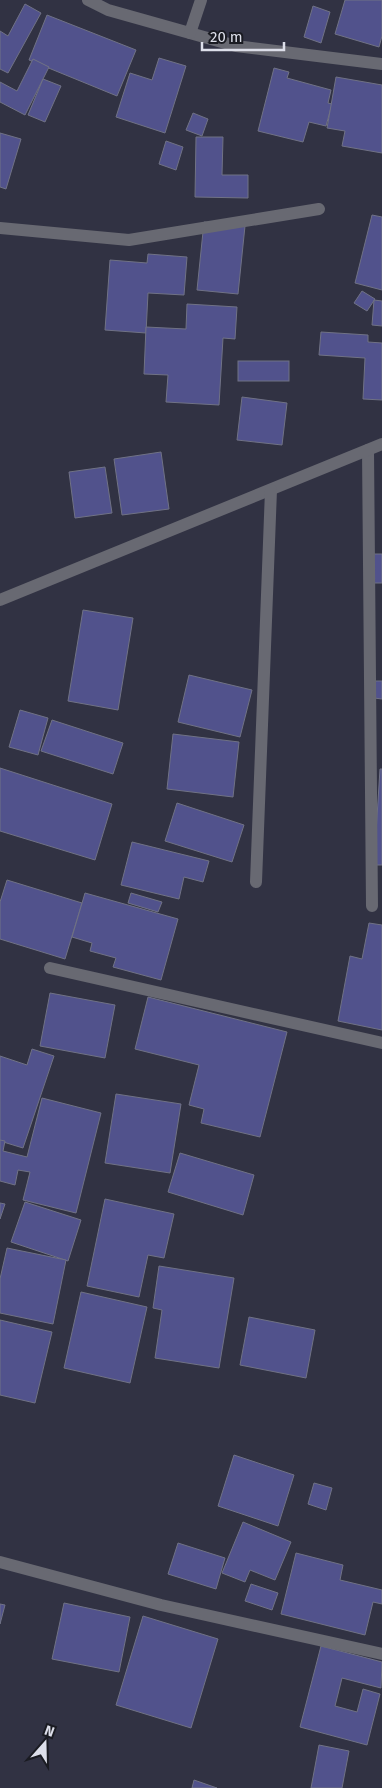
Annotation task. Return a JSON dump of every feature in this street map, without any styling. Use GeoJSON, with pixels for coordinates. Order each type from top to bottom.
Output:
{"type":"FeatureCollection","features":[{"type":"Feature","properties":{"kind":"street"},"geometry":{"type":"LineString","coordinates":[[88,0],[108,10],[236,46],[382,64]]}},
{"type":"Feature","properties":{"kind":"street"},"geometry":{"type":"LineString","coordinates":[[190,33],[201,0]]}},
{"type":"Feature","properties":{"kind":"street"},"geometry":{"type":"LineString","coordinates":[[0,228],[129,240],[319,209]]}},
{"type":"Feature","properties":{"kind":"street"},"geometry":{"type":"LineString","coordinates":[[0,600],[382,444]]}},
{"type":"Feature","properties":{"kind":"street"},"geometry":{"type":"LineString","coordinates":[[368,450],[372,906]]}},
{"type":"Feature","properties":{"kind":"street"},"geometry":{"type":"LineString","coordinates":[[256,882],[271,490]]}},
{"type":"Feature","properties":{"kind":"street"},"geometry":{"type":"LineString","coordinates":[[50,968],[382,1043]]}},
{"type":"Feature","properties":{"kind":"street"},"geometry":{"type":"LineString","coordinates":[[0,1562],[161,1605],[382,1654]]}},
{"type":"Feature","properties":{"kind":"building"},"geometry":{"type":"Polygon","coordinates":[[[345,0],[382,0],[382,36],[379,47],[335,34],[345,0]]]}},
{"type":"Feature","properties":{"kind":"building"},"geometry":{"type":"Polygon","coordinates":[[[25,4],[41,13],[8,73],[0,69],[0,31],[8,36],[25,4]]]}},
{"type":"Feature","properties":{"kind":"building"},"geometry":{"type":"Polygon","coordinates":[[[313,6],[330,12],[321,43],[304,37],[313,6]]]}},
{"type":"Feature","properties":{"kind":"building"},"geometry":{"type":"Polygon","coordinates":[[[47,15],[136,50],[117,96],[29,60],[47,15]]]}},
{"type":"Feature","properties":{"kind":"building"},"geometry":{"type":"Polygon","coordinates":[[[159,58],[186,66],[165,133],[116,117],[130,73],[152,80],[159,58]]]}},
{"type":"Feature","properties":{"kind":"building"},"geometry":{"type":"Polygon","coordinates":[[[33,59],[49,67],[25,115],[0,102],[0,82],[17,91],[33,59]]]}},
{"type":"Feature","properties":{"kind":"building"},"geometry":{"type":"Polygon","coordinates":[[[274,68],[289,72],[287,78],[331,90],[328,103],[332,104],[326,126],[309,122],[303,142],[258,131],[274,68]]]}},
{"type":"Feature","properties":{"kind":"building"},"geometry":{"type":"Polygon","coordinates":[[[336,77],[382,85],[382,153],[342,146],[345,131],[327,128],[336,77]]]}},
{"type":"Feature","properties":{"kind":"building"},"geometry":{"type":"Polygon","coordinates":[[[43,79],[61,86],[45,122],[28,115],[43,79]]]}},
{"type":"Feature","properties":{"kind":"building"},"geometry":{"type":"Polygon","coordinates":[[[193,113],[208,119],[202,136],[186,130],[193,113]]]}},
{"type":"Feature","properties":{"kind":"building"},"geometry":{"type":"Polygon","coordinates":[[[0,133],[21,139],[6,189],[0,187],[0,133]]]}},
{"type":"Feature","properties":{"kind":"building"},"geometry":{"type":"Polygon","coordinates":[[[196,137],[223,137],[222,175],[248,175],[248,198],[195,197],[196,137]]]}},
{"type":"Feature","properties":{"kind":"building"},"geometry":{"type":"Polygon","coordinates":[[[166,141],[183,147],[176,170],[159,164],[166,141]]]}},
{"type":"Feature","properties":{"kind":"building"},"geometry":{"type":"Polygon","coordinates":[[[372,215],[382,217],[382,290],[355,283],[372,215]]]}},
{"type":"Feature","properties":{"kind":"building"},"geometry":{"type":"Polygon","coordinates":[[[204,222],[245,226],[238,294],[197,290],[204,222]]]}},
{"type":"Feature","properties":{"kind":"building"},"geometry":{"type":"Polygon","coordinates":[[[148,254],[187,257],[184,295],[148,293],[146,333],[105,330],[110,260],[147,263],[148,254]]]}},
{"type":"Feature","properties":{"kind":"building"},"geometry":{"type":"Polygon","coordinates":[[[362,291],[375,299],[367,311],[354,303],[362,291]]]}},
{"type":"Feature","properties":{"kind":"building"},"geometry":{"type":"Polygon","coordinates":[[[374,300],[382,301],[382,326],[372,325],[374,300]]]}},
{"type":"Feature","properties":{"kind":"building"},"geometry":{"type":"Polygon","coordinates":[[[187,304],[237,307],[235,339],[223,338],[219,405],[166,402],[168,375],[144,374],[146,327],[186,329],[187,304]]]}},
{"type":"Feature","properties":{"kind":"building"},"geometry":{"type":"Polygon","coordinates":[[[321,332],[368,335],[368,342],[382,343],[382,400],[363,399],[365,358],[319,355],[321,332]]]}},
{"type":"Feature","properties":{"kind":"building"},"geometry":{"type":"Polygon","coordinates":[[[238,361],[289,361],[289,381],[238,381],[238,361]]]}},
{"type":"Feature","properties":{"kind":"building"},"geometry":{"type":"Polygon","coordinates":[[[242,397],[287,403],[282,445],[237,440],[242,397]]]}},
{"type":"Feature","properties":{"kind":"building"},"geometry":{"type":"Polygon","coordinates":[[[161,452],[169,509],[122,515],[114,459],[161,452]]]}},
{"type":"Feature","properties":{"kind":"building"},"geometry":{"type":"Polygon","coordinates":[[[105,467],[112,513],[75,518],[69,472],[105,467]]]}},
{"type":"Feature","properties":{"kind":"building"},"geometry":{"type":"Polygon","coordinates":[[[372,554],[382,554],[382,583],[373,583],[372,554]]]}},
{"type":"Feature","properties":{"kind":"building"},"geometry":{"type":"Polygon","coordinates":[[[83,610],[133,618],[118,710],[68,701],[83,610]]]}},
{"type":"Feature","properties":{"kind":"building"},"geometry":{"type":"Polygon","coordinates":[[[189,675],[252,690],[240,737],[178,722],[189,675]]]}},
{"type":"Feature","properties":{"kind":"building"},"geometry":{"type":"Polygon","coordinates":[[[375,681],[382,681],[382,699],[374,698],[375,681]]]}},
{"type":"Feature","properties":{"kind":"building"},"geometry":{"type":"Polygon","coordinates":[[[20,710],[48,718],[38,755],[9,747],[20,710]]]}},
{"type":"Feature","properties":{"kind":"building"},"geometry":{"type":"Polygon","coordinates":[[[52,720],[123,743],[113,774],[41,751],[52,720]]]}},
{"type":"Feature","properties":{"kind":"building"},"geometry":{"type":"Polygon","coordinates":[[[173,734],[239,742],[233,797],[167,789],[173,734]]]}},
{"type":"Feature","properties":{"kind":"building"},"geometry":{"type":"Polygon","coordinates":[[[0,768],[112,804],[95,860],[0,831],[0,768]]]}},
{"type":"Feature","properties":{"kind":"building"},"geometry":{"type":"Polygon","coordinates":[[[380,769],[382,769],[382,865],[374,865],[380,769]]]}},
{"type":"Feature","properties":{"kind":"building"},"geometry":{"type":"Polygon","coordinates":[[[177,803],[244,825],[232,862],[165,841],[177,803]]]}},
{"type":"Feature","properties":{"kind":"building"},"geometry":{"type":"Polygon","coordinates":[[[132,842],[209,861],[203,882],[184,877],[179,899],[121,885],[132,842]]]}},
{"type":"Feature","properties":{"kind":"building"},"geometry":{"type":"Polygon","coordinates":[[[7,880],[82,903],[65,959],[0,939],[0,902],[7,880]]]}},
{"type":"Feature","properties":{"kind":"building"},"geometry":{"type":"Polygon","coordinates":[[[85,893],[178,919],[161,980],[113,967],[116,958],[90,951],[92,943],[72,937],[85,893]]]}},
{"type":"Feature","properties":{"kind":"building"},"geometry":{"type":"Polygon","coordinates":[[[131,893],[162,902],[158,912],[128,903],[131,893]]]}},
{"type":"Feature","properties":{"kind":"building"},"geometry":{"type":"Polygon","coordinates":[[[369,923],[382,925],[382,1030],[338,1021],[350,956],[362,959],[369,923]]]}},
{"type":"Feature","properties":{"kind":"building"},"geometry":{"type":"Polygon","coordinates":[[[50,993],[115,1005],[105,1058],[40,1046],[50,993]]]}},
{"type":"Feature","properties":{"kind":"building"},"geometry":{"type":"Polygon","coordinates":[[[148,997],[287,1032],[260,1137],[201,1123],[204,1109],[189,1105],[199,1065],[135,1049],[148,997]]]}},
{"type":"Feature","properties":{"kind":"building"},"geometry":{"type":"Polygon","coordinates":[[[32,1049],[54,1056],[23,1148],[0,1141],[0,1056],[27,1065],[32,1049]]]}},
{"type":"Feature","properties":{"kind":"building"},"geometry":{"type":"Polygon","coordinates":[[[116,1094],[181,1104],[170,1173],[105,1163],[116,1094]]]}},
{"type":"Feature","properties":{"kind":"building"},"geometry":{"type":"Polygon","coordinates":[[[42,1098],[101,1113],[76,1213],[23,1200],[30,1172],[18,1170],[15,1185],[0,1181],[0,1140],[5,1141],[3,1151],[27,1157],[42,1098]]]}},
{"type":"Feature","properties":{"kind":"building"},"geometry":{"type":"Polygon","coordinates":[[[180,1153],[254,1175],[243,1215],[168,1192],[180,1153]]]}},
{"type":"Feature","properties":{"kind":"building"},"geometry":{"type":"Polygon","coordinates":[[[105,1199],[174,1214],[164,1258],[148,1255],[139,1297],[87,1286],[105,1199]]]}},
{"type":"Feature","properties":{"kind":"building"},"geometry":{"type":"Polygon","coordinates":[[[25,1202],[81,1220],[68,1261],[11,1242],[25,1202]]]}},
{"type":"Feature","properties":{"kind":"building"},"geometry":{"type":"Polygon","coordinates":[[[0,1203],[5,1204],[0,1219],[0,1203]]]}},
{"type":"Feature","properties":{"kind":"building"},"geometry":{"type":"Polygon","coordinates":[[[7,1248],[66,1260],[53,1324],[0,1313],[0,1279],[7,1248]]]}},
{"type":"Feature","properties":{"kind":"building"},"geometry":{"type":"Polygon","coordinates":[[[159,1266],[234,1278],[219,1368],[155,1358],[162,1310],[153,1308],[159,1266]]]}},
{"type":"Feature","properties":{"kind":"building"},"geometry":{"type":"Polygon","coordinates":[[[81,1292],[147,1307],[130,1383],[64,1368],[81,1292]]]}},
{"type":"Feature","properties":{"kind":"building"},"geometry":{"type":"Polygon","coordinates":[[[249,1317],[315,1330],[306,1378],[240,1365],[249,1317]]]}},
{"type":"Feature","properties":{"kind":"building"},"geometry":{"type":"Polygon","coordinates":[[[0,1320],[52,1332],[35,1403],[0,1395],[0,1320]]]}},
{"type":"Feature","properties":{"kind":"building"},"geometry":{"type":"Polygon","coordinates":[[[234,1455],[294,1475],[278,1526],[218,1506],[234,1455]]]}},
{"type":"Feature","properties":{"kind":"building"},"geometry":{"type":"Polygon","coordinates":[[[314,1483],[332,1488],[326,1510],[308,1504],[314,1483]]]}},
{"type":"Feature","properties":{"kind":"building"},"geometry":{"type":"Polygon","coordinates":[[[243,1522],[291,1542],[275,1580],[250,1570],[245,1582],[222,1573],[243,1522]]]}},
{"type":"Feature","properties":{"kind":"building"},"geometry":{"type":"Polygon","coordinates":[[[178,1543],[225,1558],[216,1589],[168,1574],[178,1543]]]}},
{"type":"Feature","properties":{"kind":"building"},"geometry":{"type":"Polygon","coordinates":[[[296,1553],[343,1565],[340,1580],[382,1590],[382,1604],[373,1602],[365,1635],[281,1614],[296,1553]]]}},
{"type":"Feature","properties":{"kind":"building"},"geometry":{"type":"Polygon","coordinates":[[[251,1584],[278,1593],[272,1610],[245,1601],[251,1584]]]}},
{"type":"Feature","properties":{"kind":"building"},"geometry":{"type":"Polygon","coordinates":[[[64,1603],[130,1617],[119,1672],[52,1659],[64,1603]]]}},
{"type":"Feature","properties":{"kind":"building"},"geometry":{"type":"Polygon","coordinates":[[[0,1604],[5,1605],[0,1624],[0,1604]]]}},
{"type":"Feature","properties":{"kind":"building"},"geometry":{"type":"Polygon","coordinates":[[[143,1616],[218,1639],[191,1728],[116,1705],[143,1616]]]}},
{"type":"Feature","properties":{"kind":"building"},"geometry":{"type":"Polygon","coordinates":[[[321,1646],[382,1662],[381,1688],[342,1678],[335,1706],[357,1712],[363,1689],[380,1694],[367,1745],[300,1727],[321,1646]]]}},
{"type":"Feature","properties":{"kind":"building"},"geometry":{"type":"Polygon","coordinates":[[[319,1745],[349,1751],[342,1788],[311,1788],[319,1745]]]}},
{"type":"Feature","properties":{"kind":"building"},"geometry":{"type":"Polygon","coordinates":[[[194,1780],[217,1788],[192,1788],[194,1780]]]}}]}
